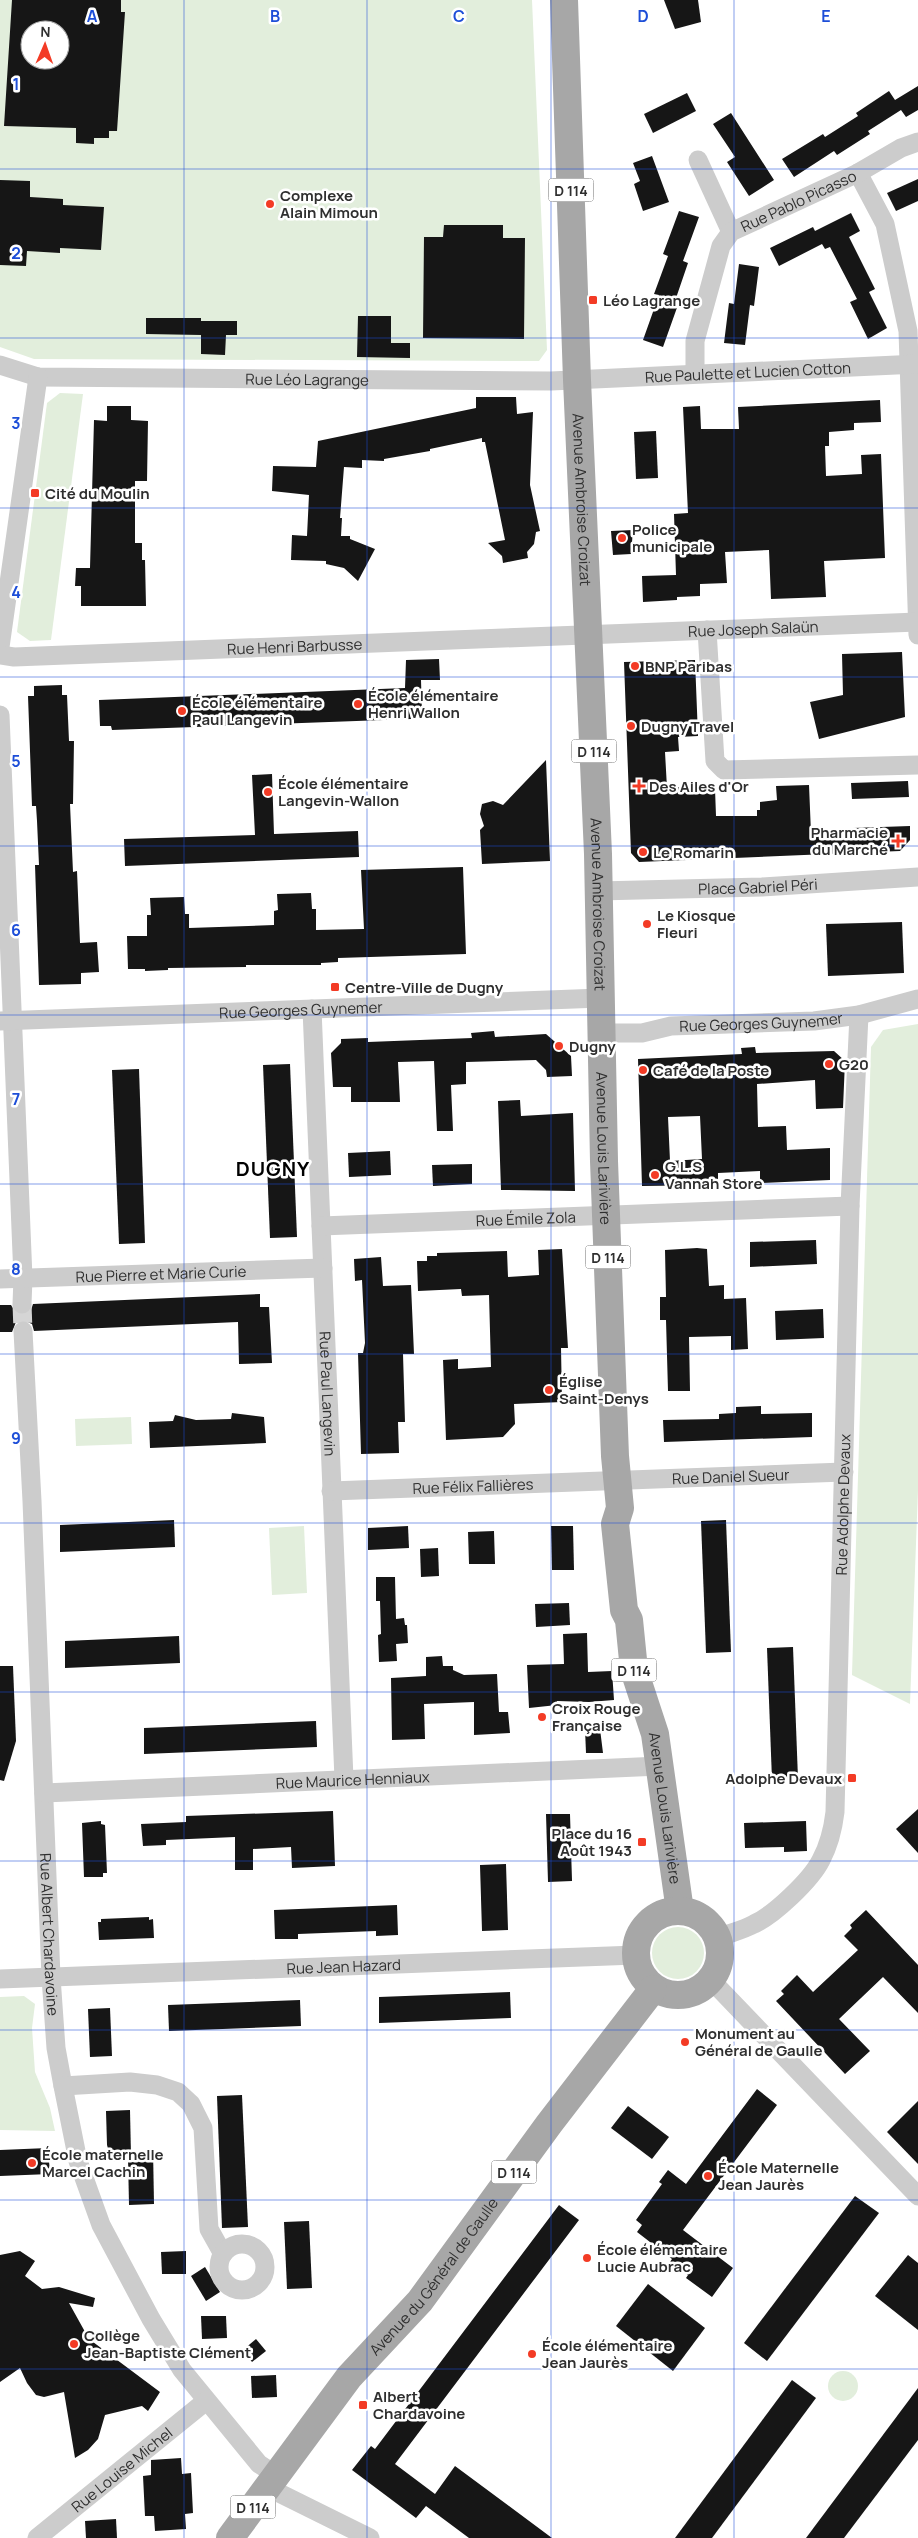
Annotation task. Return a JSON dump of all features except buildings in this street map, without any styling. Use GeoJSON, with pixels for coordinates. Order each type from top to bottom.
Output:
{"type":"FeatureCollection","features":[{"type":"Feature","properties":{"kind":"main road","name":"Avenue Ambroise Croizat"},"geometry":{"type":"LineString","coordinates":[[564,0],[601,998]]}},
{"type":"Feature","properties":{"kind":"main road","name":"Avenue Louis Larivière"},"geometry":{"type":"LineString","coordinates":[[601,998],[606,1215],[617,1481],[620,1508],[631,1524],[637,1591],[634,1614],[629,1620],[634,1670],[655,1734],[680,1911]]}},
{"type":"Feature","properties":{"kind":"main road"},"geometry":{"type":"LineString","coordinates":[[680,1911],[698,1916],[712,1928],[718,1938],[720,1962],[711,1980],[697,1991],[687,1995],[667,1994],[653,1989],[642,1975],[636,1955],[638,1940],[644,1927],[655,1917],[667,1912],[680,1911]]}},
{"type":"Feature","properties":{"kind":"main road","name":"Avenue du Général de Gaulle"},"geometry":{"type":"LineString","coordinates":[[230,2538],[349,2377],[420,2301],[549,2124],[653,1989]]}},
{"type":"Feature","properties":{"kind":"street","name":"Rue Pablo Picasso"},"geometry":{"type":"LineString","coordinates":[[695,374],[695,341],[721,246],[731,232],[858,173],[901,148],[918,142]]}},
{"type":"Feature","properties":{"kind":"street"},"geometry":{"type":"LineString","coordinates":[[698,160],[731,232]]}},
{"type":"Feature","properties":{"kind":"street"},"geometry":{"type":"LineString","coordinates":[[858,173],[885,224],[908,331],[913,364],[918,635]]}},
{"type":"Feature","properties":{"kind":"street","name":"Rue Paulette et Lucien Cotton"},"geometry":{"type":"LineString","coordinates":[[577,380],[913,364]]}},
{"type":"Feature","properties":{"kind":"street","name":"Rue Léo Lagrange"},"geometry":{"type":"LineString","coordinates":[[0,365],[38,377],[577,380]]}},
{"type":"Feature","properties":{"kind":"street"},"geometry":{"type":"LineString","coordinates":[[0,648],[38,377]]}},
{"type":"Feature","properties":{"kind":"street","name":"Rue Joseph Salaün"},"geometry":{"type":"LineString","coordinates":[[588,634],[918,622]]}},
{"type":"Feature","properties":{"kind":"street"},"geometry":{"type":"LineString","coordinates":[[707,630],[715,761],[724,770],[918,765]]}},
{"type":"Feature","properties":{"kind":"street","name":"Rue Henri Barbusse"},"geometry":{"type":"LineString","coordinates":[[0,655],[14,657],[588,634]]}},
{"type":"Feature","properties":{"kind":"street"},"geometry":{"type":"LineString","coordinates":[[0,715],[6,1021],[23,1278],[22,1304]]}},
{"type":"Feature","properties":{"kind":"street","name":"Place Gabriel Péri"},"geometry":{"type":"LineString","coordinates":[[598,891],[762,886],[918,877]]}},
{"type":"Feature","properties":{"kind":"street","name":"Rue Georges Guynemer"},"geometry":{"type":"LineString","coordinates":[[6,1021],[601,998]]}},
{"type":"Feature","properties":{"kind":"street","name":"Rue Georges Guynemer"},"geometry":{"type":"LineString","coordinates":[[602,1033],[642,1033],[672,1026],[814,1020],[859,1015],[918,999]]}},
{"type":"Feature","properties":{"kind":"street","name":"Rue Paul Langevin"},"geometry":{"type":"LineString","coordinates":[[312,1009],[344,1779]]}},
{"type":"Feature","properties":{"kind":"street","name":"Rue Adolphe Devaux"},"geometry":{"type":"LineString","coordinates":[[718,1938],[755,1924],[774,1911],[808,1878],[820,1862],[830,1839],[835,1812],[850,1206],[859,1015]]}},
{"type":"Feature","properties":{"kind":"street","name":"Rue Émile Zola"},"geometry":{"type":"LineString","coordinates":[[321,1226],[850,1206]]}},
{"type":"Feature","properties":{"kind":"street","name":"Rue Pierre et Marie Curie"},"geometry":{"type":"LineString","coordinates":[[0,1279],[323,1268]]}},
{"type":"Feature","properties":{"kind":"street","name":"Rue Albert Chardavoine"},"geometry":{"type":"LineString","coordinates":[[22,1331],[44,1792],[50,1977],[56,2048],[78,2161],[101,2225],[151,2318],[182,2370],[206,2401],[272,2481],[370,2538]]}},
{"type":"Feature","properties":{"kind":"street","name":"Rue Daniel Sueur"},"geometry":{"type":"LineString","coordinates":[[617,1481],[844,1472]]}},
{"type":"Feature","properties":{"kind":"street","name":"Rue Félix Fallières"},"geometry":{"type":"LineString","coordinates":[[331,1491],[617,1481]]}},
{"type":"Feature","properties":{"kind":"street","name":"Rue Maurice Henniaux"},"geometry":{"type":"LineString","coordinates":[[44,1792],[660,1766]]}},
{"type":"Feature","properties":{"kind":"street","name":"Rue Jean Hazard"},"geometry":{"type":"LineString","coordinates":[[0,1979],[636,1955]]}},
{"type":"Feature","properties":{"kind":"street"},"geometry":{"type":"LineString","coordinates":[[711,1980],[918,2196]]}},
{"type":"Feature","properties":{"kind":"street"},"geometry":{"type":"LineString","coordinates":[[63,2086],[130,2082],[157,2085],[178,2092],[191,2104],[203,2128],[209,2229],[223,2254]]}},
{"type":"Feature","properties":{"kind":"street","name":"Rue Louise Michel"},"geometry":{"type":"LineString","coordinates":[[37,2538],[206,2401]]}},
{"type":"Feature","properties":{"kind":"green space","name":"Complexe Alain Mimoun"},"geometry":{"type":"Polygon","coordinates":[[[0,0],[532,0],[547,350],[539,361],[34,359],[0,347],[0,0]]]}},
{"type":"Feature","properties":{"kind":"green space"},"geometry":{"type":"Polygon","coordinates":[[[60,393],[83,394],[51,640],[30,641],[17,632],[47,403],[60,393]]]}},
{"type":"Feature","properties":{"kind":"green space"},"geometry":{"type":"Polygon","coordinates":[[[918,1024],[918,1490],[910,1704],[852,1675],[871,1047],[883,1030],[918,1024]]]}},
{"type":"Feature","properties":{"kind":"green space"},"geometry":{"type":"Polygon","coordinates":[[[131,1417],[132,1444],[76,1446],[75,1419],[131,1417]]]}},
{"type":"Feature","properties":{"kind":"green space"},"geometry":{"type":"Polygon","coordinates":[[[304,1526],[307,1593],[272,1595],[269,1528],[304,1526]]]}},
{"type":"Feature","properties":{"kind":"green space"},"geometry":{"type":"Polygon","coordinates":[[[673,1927],[683,1927],[692,1931],[700,1939],[704,1953],[700,1967],[692,1975],[683,1979],[673,1979],[664,1975],[656,1967],[652,1958],[652,1948],[656,1939],[664,1931],[673,1927]]]}},
{"type":"Feature","properties":{"kind":"green space"},"geometry":{"type":"Polygon","coordinates":[[[24,1996],[35,2004],[32,2028],[35,2072],[50,2108],[55,2131],[0,2130],[0,1997],[24,1996]]]}},
{"type":"Feature","properties":{"kind":"green space"},"geometry":{"type":"Polygon","coordinates":[[[843,2371],[854,2375],[858,2386],[854,2397],[843,2401],[832,2397],[828,2386],[832,2375],[843,2371]]]}},
{"type":"Feature","properties":{"kind":"tunnel"},"geometry":{"type":"LineString","coordinates":[[22,1304],[23,1331]]}},
{"type":"Feature","properties":{"kind":"place","name":"Complexe Alain Mimoun"},"geometry":{"type":"Point","coordinates":[270,204]}},
{"type":"Feature","properties":{"kind":"place","name":"Léo Lagrange"},"geometry":{"type":"Point","coordinates":[593,300]}},
{"type":"Feature","properties":{"kind":"place","name":"Cité du Moulin"},"geometry":{"type":"Point","coordinates":[35,493]}},
{"type":"Feature","properties":{"kind":"place","name":"Police municipale"},"geometry":{"type":"Point","coordinates":[622,538]}},
{"type":"Feature","properties":{"kind":"place","name":"BNP Paribas"},"geometry":{"type":"Point","coordinates":[635,666]}},
{"type":"Feature","properties":{"kind":"place","name":"École élémentaire Henri Wallon"},"geometry":{"type":"Point","coordinates":[358,704]}},
{"type":"Feature","properties":{"kind":"place","name":"École élémentaire Paul Langevin"},"geometry":{"type":"Point","coordinates":[182,711]}},
{"type":"Feature","properties":{"kind":"place","name":"Dugny Travel"},"geometry":{"type":"Point","coordinates":[631,726]}},
{"type":"Feature","properties":{"kind":"place","name":"Des Ailes d'Or"},"geometry":{"type":"Point","coordinates":[639,786]}},
{"type":"Feature","properties":{"kind":"place","name":"École élémentaire Langevin-Wallon"},"geometry":{"type":"Point","coordinates":[268,792]}},
{"type":"Feature","properties":{"kind":"place","name":"Pharmacie du Marché"},"geometry":{"type":"Point","coordinates":[898,841]}},
{"type":"Feature","properties":{"kind":"place","name":"Le Romarin"},"geometry":{"type":"Point","coordinates":[643,852]}},
{"type":"Feature","properties":{"kind":"place","name":"Le Kiosque Fleuri"},"geometry":{"type":"Point","coordinates":[647,924]}},
{"type":"Feature","properties":{"kind":"place","name":"Centre-Ville de Dugny"},"geometry":{"type":"Point","coordinates":[335,987]}},
{"type":"Feature","properties":{"kind":"place","name":"Dugny"},"geometry":{"type":"Point","coordinates":[559,1046]}},
{"type":"Feature","properties":{"kind":"place","name":"G20"},"geometry":{"type":"Point","coordinates":[829,1064]}},
{"type":"Feature","properties":{"kind":"place","name":"Café de la Poste"},"geometry":{"type":"Point","coordinates":[643,1070]}},
{"type":"Feature","properties":{"kind":"place","name":"G.L.S Vannah Store"},"geometry":{"type":"Point","coordinates":[655,1175]}},
{"type":"Feature","properties":{"kind":"place","name":"Église Saint-Denys"},"geometry":{"type":"Point","coordinates":[549,1390]}},
{"type":"Feature","properties":{"kind":"place","name":"Croix Rouge Française"},"geometry":{"type":"Point","coordinates":[542,1717]}},
{"type":"Feature","properties":{"kind":"place","name":"Adolphe Devaux"},"geometry":{"type":"Point","coordinates":[852,1778]}},
{"type":"Feature","properties":{"kind":"place","name":"Place du 16 Août 1943"},"geometry":{"type":"Point","coordinates":[642,1842]}},
{"type":"Feature","properties":{"kind":"place","name":"Monument au Général de Gaulle"},"geometry":{"type":"Point","coordinates":[685,2042]}},
{"type":"Feature","properties":{"kind":"place","name":"École maternelle Marcel Cachin"},"geometry":{"type":"Point","coordinates":[32,2163]}},
{"type":"Feature","properties":{"kind":"place","name":"École Maternelle Jean Jaurès"},"geometry":{"type":"Point","coordinates":[708,2176]}},
{"type":"Feature","properties":{"kind":"place","name":"École élémentaire Lucie Aubrac"},"geometry":{"type":"Point","coordinates":[587,2258]}},
{"type":"Feature","properties":{"kind":"place","name":"Collège Jean-Baptiste Clément"},"geometry":{"type":"Point","coordinates":[74,2344]}},
{"type":"Feature","properties":{"kind":"place","name":"École élémentaire Jean Jaurès"},"geometry":{"type":"Point","coordinates":[532,2354]}},
{"type":"Feature","properties":{"kind":"place","name":"Albert Chardavoine"},"geometry":{"type":"Point","coordinates":[363,2405]}},
{"type":"Feature","properties":{"kind":"district","name":"DUGNY"},"geometry":{"type":"Point","coordinates":[273,1168]}}]}
